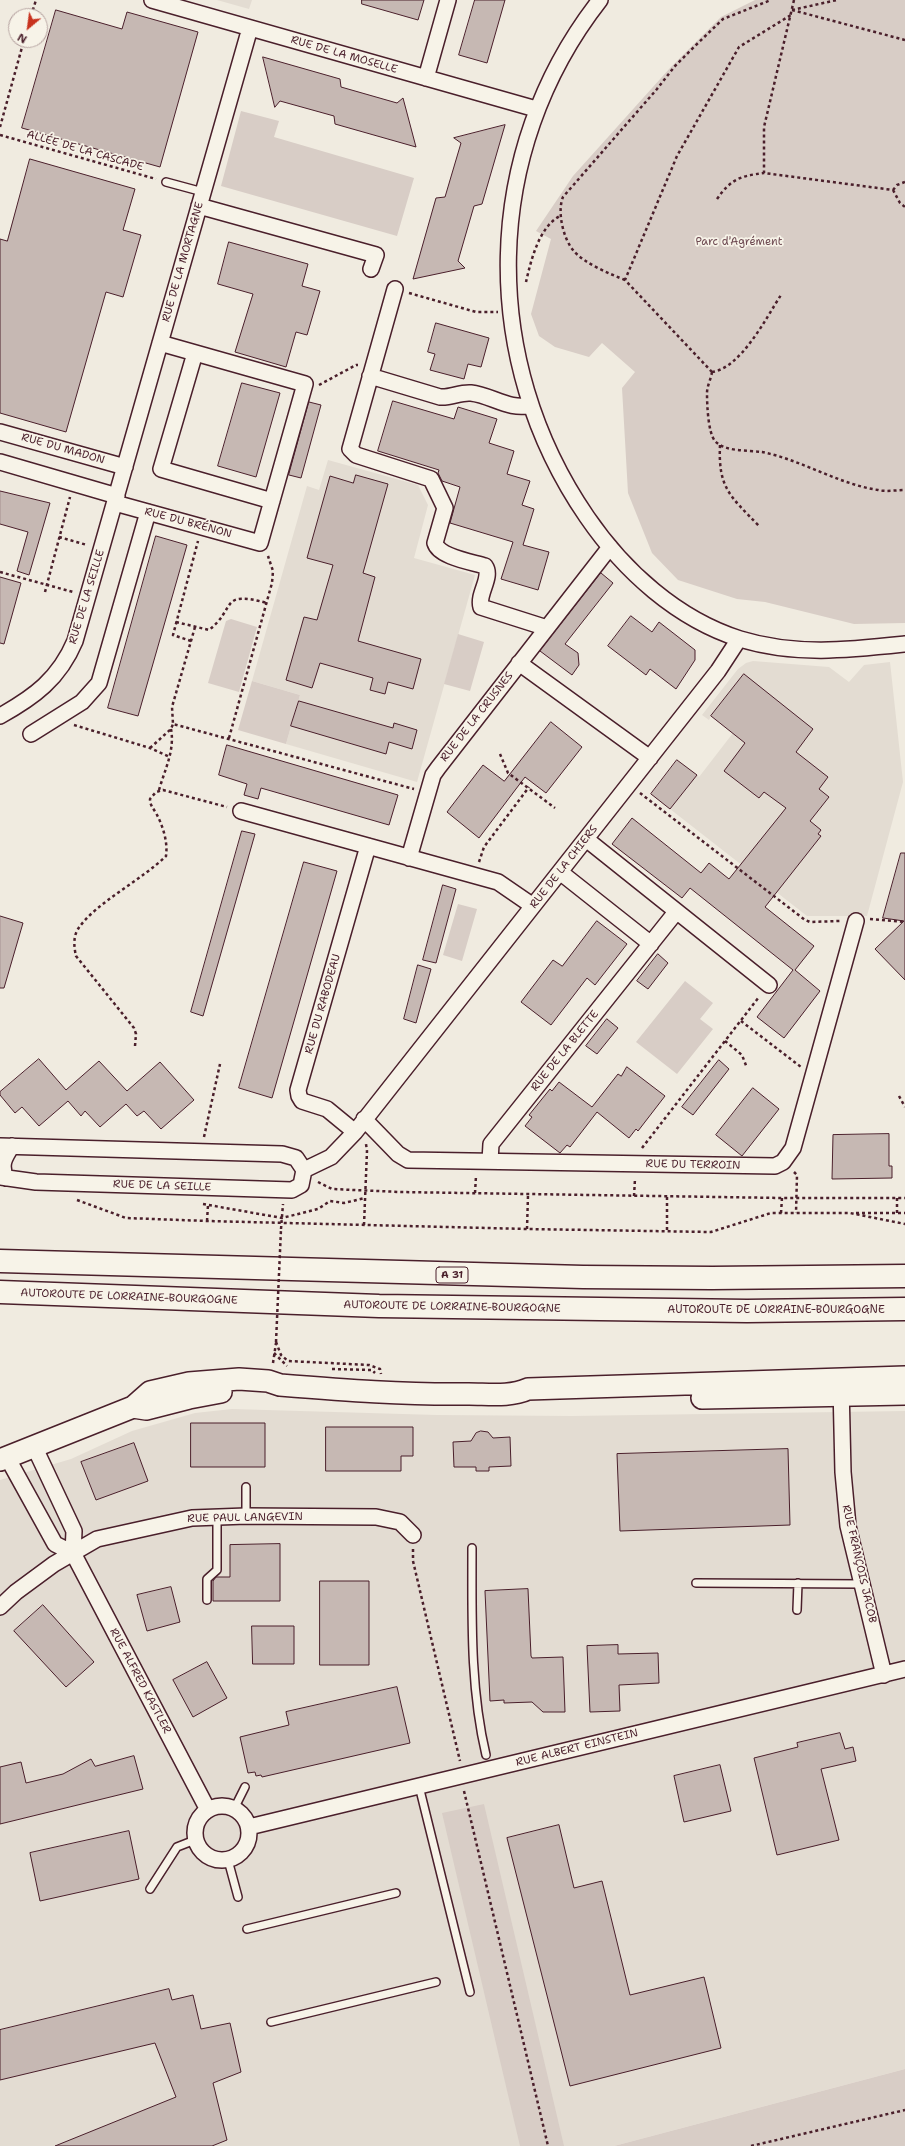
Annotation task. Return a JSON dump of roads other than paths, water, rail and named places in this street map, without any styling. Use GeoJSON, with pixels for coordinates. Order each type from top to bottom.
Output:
{"type":"FeatureCollection","features":[{"type":"Feature","properties":{"kind":"highway","name":"A 31"},"geometry":{"type":"LineString","coordinates":[[0,1261],[583,1277],[712,1278],[905,1276]]}},
{"type":"Feature","properties":{"kind":"highway","name":"AUTOROUTE DE LORRAINE-BOURGOGNE"},"geometry":{"type":"LineString","coordinates":[[0,1292],[334,1305],[748,1311],[905,1309]]}},
{"type":"Feature","properties":{"kind":"main road"},"geometry":{"type":"LineString","coordinates":[[841,1388],[905,1377]]}},
{"type":"Feature","properties":{"kind":"main road"},"geometry":{"type":"LineString","coordinates":[[4,1458],[134,1407],[146,1409],[213,1393],[271,1390],[280,1385],[381,1392],[517,1394],[528,1399],[841,1388],[905,1394]]}},
{"type":"Feature","properties":{"kind":"street","name":"RUE DE LA MOSELLE"},"geometry":{"type":"LineString","coordinates":[[152,0],[536,109]]}},
{"type":"Feature","properties":{"kind":"street"},"geometry":{"type":"LineString","coordinates":[[426,78],[448,0]]}},
{"type":"Feature","properties":{"kind":"street"},"geometry":{"type":"LineString","coordinates":[[600,0],[563,55],[536,109],[521,160],[510,220],[507,262],[509,308],[519,365],[531,405],[552,460],[576,500],[610,548],[642,582],[667,601],[692,617],[739,639],[768,646],[812,651],[856,649],[905,644]]}},
{"type":"Feature","properties":{"kind":"street","name":"RUE DE LA MORTAGNE"},"geometry":{"type":"LineString","coordinates":[[116,499],[250,28]]}},
{"type":"Feature","properties":{"kind":"street"},"geometry":{"type":"LineString","coordinates":[[201,199],[376,255],[371,269]]}},
{"type":"Feature","properties":{"kind":"street"},"geometry":{"type":"LineString","coordinates":[[395,289],[350,443],[352,453],[431,478],[445,508],[435,543],[436,547],[442,553],[485,566],[488,569],[479,601],[481,607],[547,628]]}},
{"type":"Feature","properties":{"kind":"street"},"geometry":{"type":"LineString","coordinates":[[160,343],[305,384],[272,501],[161,469],[194,353]]}},
{"type":"Feature","properties":{"kind":"street"},"geometry":{"type":"LineString","coordinates":[[371,373],[440,397],[449,398],[471,393],[522,408],[531,405]]}},
{"type":"Feature","properties":{"kind":"street","name":"RUE DU MADON"},"geometry":{"type":"LineString","coordinates":[[0,432],[126,467]]}},
{"type":"Feature","properties":{"kind":"street"},"geometry":{"type":"LineString","coordinates":[[0,462],[73,483],[116,499]]}},
{"type":"Feature","properties":{"kind":"street","name":"RUE DU BRÉNON"},"geometry":{"type":"LineString","coordinates":[[116,499],[148,512],[260,543],[272,501]]}},
{"type":"Feature","properties":{"kind":"street","name":"RUE DE LA SEILLE"},"geometry":{"type":"LineString","coordinates":[[0,716],[29,700],[47,684],[66,660],[75,641],[116,499]]}},
{"type":"Feature","properties":{"kind":"street"},"geometry":{"type":"LineString","coordinates":[[31,734],[82,702],[99,683],[148,512]]}},
{"type":"Feature","properties":{"kind":"street"},"geometry":{"type":"LineString","coordinates":[[519,663],[610,548]]}},
{"type":"Feature","properties":{"kind":"street","name":"RUE DE LA CHIERS"},"geometry":{"type":"LineString","coordinates":[[364,1119],[387,1092],[718,671],[739,639]]}},
{"type":"Feature","properties":{"kind":"street","name":"RUE DE LA CRUSNES"},"geometry":{"type":"LineString","coordinates":[[409,858],[428,793],[438,768],[519,663],[650,758]]}},
{"type":"Feature","properties":{"kind":"street"},"geometry":{"type":"LineString","coordinates":[[241,811],[498,882],[533,906]]}},
{"type":"Feature","properties":{"kind":"street"},"geometry":{"type":"LineString","coordinates":[[586,839],[769,985]]}},
{"type":"Feature","properties":{"kind":"street","name":"RUE DU RABODEAU"},"geometry":{"type":"LineString","coordinates":[[355,1132],[327,1109],[302,1101],[298,1096],[298,1090],[368,846]]}},
{"type":"Feature","properties":{"kind":"street"},"geometry":{"type":"LineString","coordinates":[[560,872],[650,944]]}},
{"type":"Feature","properties":{"kind":"street","name":"RUE DE LA BLETTE"},"geometry":{"type":"LineString","coordinates":[[490,1161],[491,1144],[676,912]]}},
{"type":"Feature","properties":{"kind":"street","name":"RUE DU TERROIN"},"geometry":{"type":"LineString","coordinates":[[364,1119],[398,1154],[408,1160],[776,1166],[786,1159],[793,1148],[856,921]]}},
{"type":"Feature","properties":{"kind":"street"},"geometry":{"type":"LineString","coordinates":[[304,1170],[331,1157],[355,1132],[364,1119]]}},
{"type":"Feature","properties":{"kind":"street","name":"RUE DE LA SEILLE"},"geometry":{"type":"LineString","coordinates":[[6,1146],[290,1155],[296,1158],[304,1170],[301,1185],[292,1190],[36,1182],[3,1177],[2,1166],[6,1146]]}},
{"type":"Feature","properties":{"kind":"street","name":"RUE FRANÇOIS JACOB"},"geometry":{"type":"LineString","coordinates":[[841,1388],[844,1497],[848,1526],[884,1674]]}},
{"type":"Feature","properties":{"kind":"street"},"geometry":{"type":"LineString","coordinates":[[4,1458],[55,1544],[73,1553],[74,1531],[34,1446]]}},
{"type":"Feature","properties":{"kind":"street","name":"RUE PAUL LANGEVIN"},"geometry":{"type":"LineString","coordinates":[[0,1607],[45,1570],[97,1539],[168,1522],[217,1517],[246,1516],[389,1518],[400,1522],[413,1535]]}},
{"type":"Feature","properties":{"kind":"street","name":"RUE ALFRED KASTLER"},"geometry":{"type":"LineString","coordinates":[[73,1553],[208,1810]]}},
{"type":"Feature","properties":{"kind":"street","name":"RUE ALBERT EINSTEIN"},"geometry":{"type":"LineString","coordinates":[[249,1827],[905,1669]]}},
{"type":"Feature","properties":{"kind":"street"},"geometry":{"type":"LineString","coordinates":[[225,1806],[234,1809],[246,1820],[249,1827],[248,1841],[240,1854],[228,1860],[214,1859],[208,1856],[198,1846],[196,1840],[196,1824],[201,1816],[208,1810],[225,1806]]}},
{"type":"Feature","properties":{"kind":"lane"},"geometry":{"type":"LineString","coordinates":[[166,182],[201,199]]}},
{"type":"Feature","properties":{"kind":"lane"},"geometry":{"type":"LineString","coordinates":[[246,1487],[246,1516]]}},
{"type":"Feature","properties":{"kind":"lane"},"geometry":{"type":"LineString","coordinates":[[207,1600],[207,1579],[217,1570],[217,1517]]}},
{"type":"Feature","properties":{"kind":"lane"},"geometry":{"type":"LineString","coordinates":[[472,1548],[472,1606],[477,1709],[486,1754]]}},
{"type":"Feature","properties":{"kind":"lane"},"geometry":{"type":"LineString","coordinates":[[696,1583],[863,1584]]}},
{"type":"Feature","properties":{"kind":"lane"},"geometry":{"type":"LineString","coordinates":[[797,1610],[798,1584]]}},
{"type":"Feature","properties":{"kind":"lane"},"geometry":{"type":"LineString","coordinates":[[419,1786],[470,1992]]}},
{"type":"Feature","properties":{"kind":"lane"},"geometry":{"type":"LineString","coordinates":[[234,1809],[245,1787]]}},
{"type":"Feature","properties":{"kind":"lane"},"geometry":{"type":"LineString","coordinates":[[150,1889],[177,1847],[196,1840]]}},
{"type":"Feature","properties":{"kind":"lane"},"geometry":{"type":"LineString","coordinates":[[228,1860],[238,1898]]}},
{"type":"Feature","properties":{"kind":"lane"},"geometry":{"type":"LineString","coordinates":[[246,1929],[396,1893]]}},
{"type":"Feature","properties":{"kind":"lane"},"geometry":{"type":"LineString","coordinates":[[271,2022],[436,1982]]}},
{"type":"Feature","properties":{"kind":"park label","name":"Parc d'Agrément"},"geometry":{"type":"Point","coordinates":[739,242]}}]}
